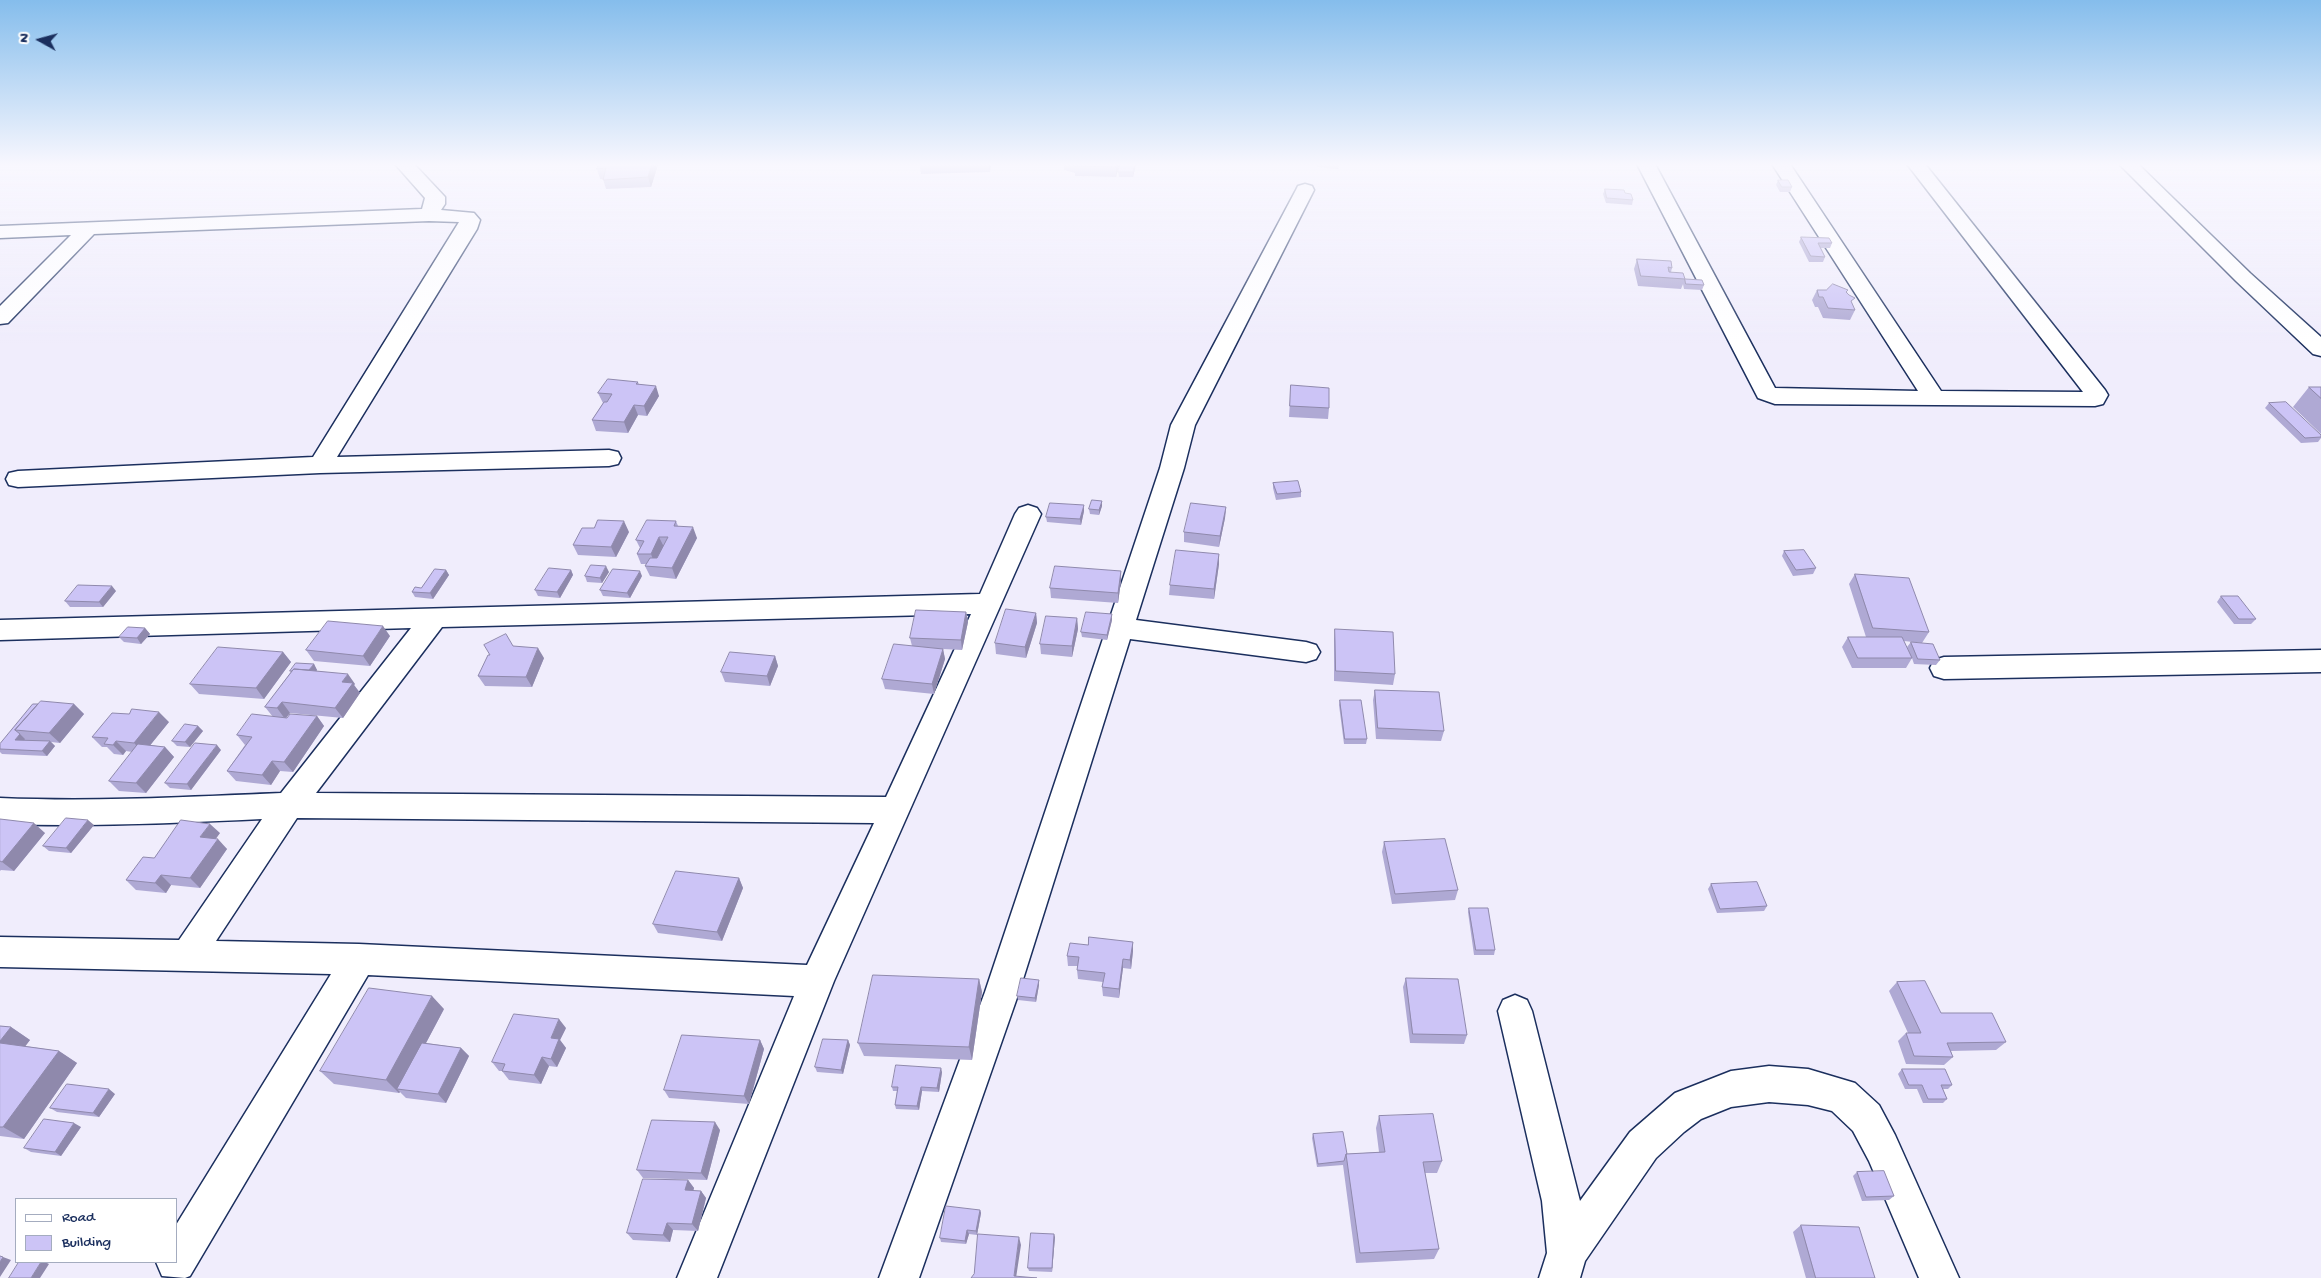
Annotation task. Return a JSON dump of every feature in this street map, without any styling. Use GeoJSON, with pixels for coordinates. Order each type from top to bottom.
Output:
{"type":"FeatureCollection","features":[{"type":"Feature","properties":{"kind":"street"},"geometry":{"type":"LineString","coordinates":[[0,232],[219,224]]}},
{"type":"Feature","properties":{"kind":"street"},"geometry":{"type":"LineString","coordinates":[[320,465],[470,224]]}},
{"type":"Feature","properties":{"kind":"street"},"geometry":{"type":"LineString","coordinates":[[899,1278],[1002,992],[1172,468],[1183,425],[1288,224]]}},
{"type":"Feature","properties":{"kind":"street"},"geometry":{"type":"LineString","coordinates":[[1677,224],[1766,393],[1775,397],[2095,399],[2097,395],[2036,314],[1964,224]]}},
{"type":"Feature","properties":{"kind":"street"},"geometry":{"type":"LineString","coordinates":[[1820,224],[1935,399]]}},
{"type":"Feature","properties":{"kind":"street"},"geometry":{"type":"LineString","coordinates":[[2189,224],[2321,349]]}},
{"type":"Feature","properties":{"kind":"street"},"geometry":{"type":"LineString","coordinates":[[0,318],[88,229]]}},
{"type":"Feature","properties":{"kind":"street"},"geometry":{"type":"LineString","coordinates":[[18,479],[320,465],[609,458]]}},
{"type":"Feature","properties":{"kind":"street"},"geometry":{"type":"LineString","coordinates":[[697,1278],[818,981],[1028,514]]}},
{"type":"Feature","properties":{"kind":"street"},"geometry":{"type":"LineString","coordinates":[[0,630],[435,617],[988,604]]}},
{"type":"Feature","properties":{"kind":"street"},"geometry":{"type":"LineString","coordinates":[[187,956],[289,804],[435,617]]}},
{"type":"Feature","properties":{"kind":"street"},"geometry":{"type":"LineString","coordinates":[[1120,628],[1306,652]]}},
{"type":"Feature","properties":{"kind":"street"},"geometry":{"type":"LineString","coordinates":[[1944,668],[2321,661]]}},
{"type":"Feature","properties":{"kind":"street"},"geometry":{"type":"LineString","coordinates":[[0,810],[54,813],[168,811],[289,804],[894,810]]}},
{"type":"Feature","properties":{"kind":"street"},"geometry":{"type":"LineString","coordinates":[[0,952],[359,958],[818,981]]}},
{"type":"Feature","properties":{"kind":"street"},"geometry":{"type":"LineString","coordinates":[[178,1259],[359,958]]}},
{"type":"Feature","properties":{"kind":"street"},"geometry":{"type":"LineString","coordinates":[[1515,1011],[1554,1172],[1565,1228],[1563,1266]]}},
{"type":"Feature","properties":{"kind":"street"},"geometry":{"type":"LineString","coordinates":[[1563,1266],[1644,1145],[1671,1119],[1688,1106],[1730,1089],[1769,1084],[1808,1087],[1842,1096],[1866,1118],[1882,1148],[1939,1278]]}},
{"type":"Feature","properties":{"kind":"street"},"geometry":{"type":"LineString","coordinates":[[166,1278],[175,1263]]}},
{"type":"Feature","properties":{"kind":"building"},"geometry":{"type":"Polygon","coordinates":[[[1801,237],[1829,238],[1832,243],[1818,243],[1825,257],[1811,256],[1801,237]]]}},
{"type":"Feature","properties":{"kind":"building"},"geometry":{"type":"Polygon","coordinates":[[[1637,259],[1671,261],[1672,268],[1668,267],[1669,272],[1683,273],[1685,279],[1641,276],[1637,259]]]}},
{"type":"Feature","properties":{"kind":"building"},"geometry":{"type":"Polygon","coordinates":[[[1685,279],[1702,280],[1704,285],[1686,284],[1685,279]]]}},
{"type":"Feature","properties":{"kind":"building"},"geometry":{"type":"Polygon","coordinates":[[[1833,284],[1848,290],[1846,292],[1855,298],[1851,301],[1855,310],[1828,308],[1823,297],[1819,297],[1817,290],[1826,290],[1833,284]]]}},
{"type":"Feature","properties":{"kind":"building"},"geometry":{"type":"Polygon","coordinates":[[[608,379],[656,386],[644,406],[634,405],[624,422],[592,420],[612,394],[598,393],[608,379]]]}},
{"type":"Feature","properties":{"kind":"building"},"geometry":{"type":"Polygon","coordinates":[[[1291,385],[1329,388],[1329,408],[1290,406],[1291,385]]]}},
{"type":"Feature","properties":{"kind":"building"},"geometry":{"type":"Polygon","coordinates":[[[2309,387],[2321,387],[2321,398],[2309,387]]]}},
{"type":"Feature","properties":{"kind":"building"},"geometry":{"type":"Polygon","coordinates":[[[2286,402],[2321,437],[2305,438],[2269,403],[2286,402]]]}},
{"type":"Feature","properties":{"kind":"building"},"geometry":{"type":"Polygon","coordinates":[[[1298,481],[1301,492],[1277,494],[1273,483],[1298,481]]]}},
{"type":"Feature","properties":{"kind":"building"},"geometry":{"type":"Polygon","coordinates":[[[1092,500],[1102,501],[1099,510],[1089,509],[1092,500]]]}},
{"type":"Feature","properties":{"kind":"building"},"geometry":{"type":"Polygon","coordinates":[[[1050,503],[1084,505],[1080,519],[1046,517],[1050,503]]]}},
{"type":"Feature","properties":{"kind":"building"},"geometry":{"type":"Polygon","coordinates":[[[1191,503],[1226,507],[1220,536],[1184,532],[1191,503]]]}},
{"type":"Feature","properties":{"kind":"building"},"geometry":{"type":"Polygon","coordinates":[[[598,520],[624,521],[611,547],[573,545],[582,528],[594,528],[598,520]]]}},
{"type":"Feature","properties":{"kind":"building"},"geometry":{"type":"Polygon","coordinates":[[[647,520],[676,521],[674,526],[693,527],[672,568],[645,566],[650,558],[657,558],[668,537],[659,537],[651,554],[637,554],[644,541],[636,540],[647,520]]]}},
{"type":"Feature","properties":{"kind":"building"},"geometry":{"type":"Polygon","coordinates":[[[1176,550],[1219,554],[1214,589],[1170,585],[1176,550]]]}},
{"type":"Feature","properties":{"kind":"building"},"geometry":{"type":"Polygon","coordinates":[[[1804,550],[1816,568],[1796,570],[1784,551],[1804,550]]]}},
{"type":"Feature","properties":{"kind":"building"},"geometry":{"type":"Polygon","coordinates":[[[591,565],[606,566],[600,578],[585,576],[591,565]]]}},
{"type":"Feature","properties":{"kind":"building"},"geometry":{"type":"Polygon","coordinates":[[[1055,566],[1121,571],[1118,593],[1050,588],[1055,566]]]}},
{"type":"Feature","properties":{"kind":"building"},"geometry":{"type":"Polygon","coordinates":[[[549,568],[571,570],[557,592],[535,590],[549,568]]]}},
{"type":"Feature","properties":{"kind":"building"},"geometry":{"type":"Polygon","coordinates":[[[435,569],[446,570],[430,593],[412,592],[415,587],[421,588],[435,569]]]}},
{"type":"Feature","properties":{"kind":"building"},"geometry":{"type":"Polygon","coordinates":[[[613,569],[640,571],[627,593],[600,590],[613,569]]]}},
{"type":"Feature","properties":{"kind":"building"},"geometry":{"type":"Polygon","coordinates":[[[1855,574],[1909,578],[1929,632],[1873,628],[1855,574]]]}},
{"type":"Feature","properties":{"kind":"building"},"geometry":{"type":"Polygon","coordinates":[[[78,585],[112,586],[99,602],[65,601],[78,585]]]}},
{"type":"Feature","properties":{"kind":"building"},"geometry":{"type":"Polygon","coordinates":[[[2221,596],[2238,596],[2256,619],[2239,619],[2221,596]]]}},
{"type":"Feature","properties":{"kind":"building"},"geometry":{"type":"Polygon","coordinates":[[[1006,609],[1036,613],[1025,647],[995,643],[1006,609]]]}},
{"type":"Feature","properties":{"kind":"building"},"geometry":{"type":"Polygon","coordinates":[[[916,610],[966,612],[961,640],[910,638],[916,610]]]}},
{"type":"Feature","properties":{"kind":"building"},"geometry":{"type":"Polygon","coordinates":[[[1086,612],[1112,614],[1107,635],[1081,632],[1086,612]]]}},
{"type":"Feature","properties":{"kind":"building"},"geometry":{"type":"Polygon","coordinates":[[[1046,616],[1077,618],[1072,646],[1040,644],[1046,616]]]}},
{"type":"Feature","properties":{"kind":"building"},"geometry":{"type":"Polygon","coordinates":[[[328,621],[383,626],[363,656],[306,650],[328,621]]]}},
{"type":"Feature","properties":{"kind":"building"},"geometry":{"type":"Polygon","coordinates":[[[128,627],[145,628],[137,638],[119,637],[128,627]]]}},
{"type":"Feature","properties":{"kind":"building"},"geometry":{"type":"Polygon","coordinates":[[[1335,629],[1393,632],[1395,674],[1336,671],[1335,629]]]}},
{"type":"Feature","properties":{"kind":"building"},"geometry":{"type":"Polygon","coordinates":[[[506,634],[513,646],[538,648],[526,677],[478,676],[488,655],[490,655],[484,645],[506,634]]]}},
{"type":"Feature","properties":{"kind":"building"},"geometry":{"type":"Polygon","coordinates":[[[1848,637],[1902,637],[1912,658],[1858,658],[1848,637]]]}},
{"type":"Feature","properties":{"kind":"building"},"geometry":{"type":"Polygon","coordinates":[[[1911,642],[1933,644],[1940,660],[1918,659],[1911,642]]]}},
{"type":"Feature","properties":{"kind":"building"},"geometry":{"type":"Polygon","coordinates":[[[894,644],[943,649],[932,684],[882,679],[894,644]]]}},
{"type":"Feature","properties":{"kind":"building"},"geometry":{"type":"Polygon","coordinates":[[[218,647],[283,652],[256,688],[190,684],[218,647]]]}},
{"type":"Feature","properties":{"kind":"building"},"geometry":{"type":"Polygon","coordinates":[[[730,652],[775,656],[767,676],[721,672],[730,652]]]}},
{"type":"Feature","properties":{"kind":"building"},"geometry":{"type":"Polygon","coordinates":[[[296,663],[314,664],[309,670],[294,669],[290,671],[296,663]]]}},
{"type":"Feature","properties":{"kind":"building"},"geometry":{"type":"Polygon","coordinates":[[[294,669],[348,674],[342,682],[353,683],[335,708],[282,702],[277,708],[265,707],[294,669]]]}},
{"type":"Feature","properties":{"kind":"building"},"geometry":{"type":"Polygon","coordinates":[[[1375,690],[1439,692],[1444,731],[1378,728],[1375,690]]]}},
{"type":"Feature","properties":{"kind":"building"},"geometry":{"type":"Polygon","coordinates":[[[1340,700],[1361,700],[1367,739],[1345,739],[1340,700]]]}},
{"type":"Feature","properties":{"kind":"building"},"geometry":{"type":"Polygon","coordinates":[[[41,701],[74,704],[49,733],[15,730],[41,701]]]}},
{"type":"Feature","properties":{"kind":"building"},"geometry":{"type":"Polygon","coordinates":[[[33,704],[38,704],[15,730],[20,734],[15,740],[50,741],[42,751],[0,749],[0,744],[33,704]]]}},
{"type":"Feature","properties":{"kind":"building"},"geometry":{"type":"Polygon","coordinates":[[[132,709],[159,712],[134,743],[116,741],[113,745],[104,744],[108,738],[92,737],[112,713],[129,714],[132,709]]]}},
{"type":"Feature","properties":{"kind":"building"},"geometry":{"type":"Polygon","coordinates":[[[252,714],[287,718],[290,714],[317,716],[284,762],[272,761],[262,775],[227,771],[252,737],[237,735],[252,714]]]}},
{"type":"Feature","properties":{"kind":"building"},"geometry":{"type":"Polygon","coordinates":[[[185,724],[198,726],[185,742],[172,741],[185,724]]]}},
{"type":"Feature","properties":{"kind":"building"},"geometry":{"type":"Polygon","coordinates":[[[195,743],[217,745],[187,784],[165,783],[195,743]]]}},
{"type":"Feature","properties":{"kind":"building"},"geometry":{"type":"Polygon","coordinates":[[[138,744],[165,747],[136,783],[109,781],[138,744]]]}},
{"type":"Feature","properties":{"kind":"building"},"geometry":{"type":"Polygon","coordinates":[[[66,818],[88,820],[66,848],[43,846],[66,818]]]}},
{"type":"Feature","properties":{"kind":"building"},"geometry":{"type":"Polygon","coordinates":[[[0,819],[34,823],[2,862],[0,861],[0,819]]]}},
{"type":"Feature","properties":{"kind":"building"},"geometry":{"type":"Polygon","coordinates":[[[181,820],[210,824],[200,837],[218,839],[190,878],[161,875],[155,883],[126,880],[143,857],[154,858],[181,820]]]}},
{"type":"Feature","properties":{"kind":"building"},"geometry":{"type":"Polygon","coordinates":[[[1445,839],[1458,890],[1395,894],[1384,842],[1445,839]]]}},
{"type":"Feature","properties":{"kind":"building"},"geometry":{"type":"Polygon","coordinates":[[[676,871],[739,878],[717,932],[653,924],[676,871]]]}},
{"type":"Feature","properties":{"kind":"building"},"geometry":{"type":"Polygon","coordinates":[[[1757,882],[1767,906],[1720,909],[1711,884],[1757,882]]]}},
{"type":"Feature","properties":{"kind":"building"},"geometry":{"type":"Polygon","coordinates":[[[1469,908],[1488,908],[1495,950],[1476,950],[1469,908]]]}},
{"type":"Feature","properties":{"kind":"building"},"geometry":{"type":"Polygon","coordinates":[[[1089,937],[1133,942],[1130,960],[1123,959],[1119,989],[1102,987],[1105,973],[1077,970],[1079,957],[1067,956],[1070,943],[1088,945],[1089,937]]]}},
{"type":"Feature","properties":{"kind":"building"},"geometry":{"type":"Polygon","coordinates":[[[873,975],[979,979],[969,1047],[858,1043],[873,975]]]}},
{"type":"Feature","properties":{"kind":"building"},"geometry":{"type":"Polygon","coordinates":[[[1021,978],[1039,980],[1035,998],[1017,996],[1021,978]]]}},
{"type":"Feature","properties":{"kind":"building"},"geometry":{"type":"Polygon","coordinates":[[[1406,978],[1458,979],[1467,1035],[1413,1034],[1406,978]]]}},
{"type":"Feature","properties":{"kind":"building"},"geometry":{"type":"Polygon","coordinates":[[[1925,981],[1941,1013],[1992,1013],[2006,1042],[1947,1043],[1953,1057],[1914,1056],[1906,1033],[1921,1033],[1897,982],[1925,981]]]}},
{"type":"Feature","properties":{"kind":"building"},"geometry":{"type":"Polygon","coordinates":[[[369,988],[432,996],[386,1080],[320,1071],[369,988]]]}},
{"type":"Feature","properties":{"kind":"building"},"geometry":{"type":"Polygon","coordinates":[[[514,1014],[559,1019],[551,1038],[559,1039],[551,1059],[542,1057],[534,1075],[502,1071],[505,1064],[492,1062],[514,1014]]]}},
{"type":"Feature","properties":{"kind":"building"},"geometry":{"type":"Polygon","coordinates":[[[0,1026],[11,1027],[0,1041],[0,1026]]]}},
{"type":"Feature","properties":{"kind":"building"},"geometry":{"type":"Polygon","coordinates":[[[682,1035],[760,1040],[744,1096],[664,1090],[682,1035]]]}},
{"type":"Feature","properties":{"kind":"building"},"geometry":{"type":"Polygon","coordinates":[[[823,1039],[848,1040],[841,1070],[815,1067],[823,1039]]]}},
{"type":"Feature","properties":{"kind":"building"},"geometry":{"type":"Polygon","coordinates":[[[0,1043],[59,1051],[3,1127],[0,1127],[0,1043]]]}},
{"type":"Feature","properties":{"kind":"building"},"geometry":{"type":"Polygon","coordinates":[[[422,1043],[461,1048],[438,1094],[397,1089],[422,1043]]]}},
{"type":"Feature","properties":{"kind":"building"},"geometry":{"type":"Polygon","coordinates":[[[896,1065],[941,1068],[937,1088],[921,1087],[917,1106],[895,1105],[898,1087],[892,1087],[896,1065]]]}},
{"type":"Feature","properties":{"kind":"building"},"geometry":{"type":"Polygon","coordinates":[[[1902,1069],[1945,1069],[1952,1085],[1941,1085],[1947,1099],[1928,1099],[1922,1085],[1909,1085],[1902,1069]]]}},
{"type":"Feature","properties":{"kind":"building"},"geometry":{"type":"Polygon","coordinates":[[[67,1084],[109,1089],[93,1113],[50,1108],[67,1084]]]}},
{"type":"Feature","properties":{"kind":"building"},"geometry":{"type":"Polygon","coordinates":[[[1433,1114],[1442,1161],[1423,1162],[1439,1249],[1360,1253],[1346,1154],[1385,1152],[1379,1116],[1433,1114]]]}},
{"type":"Feature","properties":{"kind":"building"},"geometry":{"type":"Polygon","coordinates":[[[44,1119],[74,1123],[55,1152],[24,1148],[44,1119]]]}},
{"type":"Feature","properties":{"kind":"building"},"geometry":{"type":"Polygon","coordinates":[[[652,1120],[715,1122],[701,1173],[637,1170],[652,1120]]]}},
{"type":"Feature","properties":{"kind":"building"},"geometry":{"type":"Polygon","coordinates":[[[1343,1132],[1347,1154],[1344,1161],[1318,1164],[1313,1134],[1343,1132]]]}},
{"type":"Feature","properties":{"kind":"building"},"geometry":{"type":"Polygon","coordinates":[[[1884,1171],[1894,1196],[1866,1197],[1857,1172],[1884,1171]]]}},
{"type":"Feature","properties":{"kind":"building"},"geometry":{"type":"Polygon","coordinates":[[[643,1179],[688,1180],[685,1190],[701,1191],[692,1224],[667,1223],[663,1235],[627,1233],[643,1179]]]}},
{"type":"Feature","properties":{"kind":"building"},"geometry":{"type":"Polygon","coordinates":[[[946,1206],[980,1210],[976,1231],[967,1230],[965,1241],[940,1238],[946,1206]]]}},
{"type":"Feature","properties":{"kind":"building"},"geometry":{"type":"Polygon","coordinates":[[[1801,1225],[1859,1227],[1875,1278],[1816,1278],[1801,1225]]]}},
{"type":"Feature","properties":{"kind":"building"},"geometry":{"type":"Polygon","coordinates":[[[1031,1233],[1054,1234],[1052,1268],[1028,1268],[1031,1233]]]}},
{"type":"Feature","properties":{"kind":"building"},"geometry":{"type":"Polygon","coordinates":[[[978,1234],[1019,1237],[1014,1276],[1037,1278],[971,1278],[974,1274],[978,1234]]]}},
{"type":"Feature","properties":{"kind":"building"},"geometry":{"type":"Polygon","coordinates":[[[18,1263],[40,1263],[31,1278],[9,1278],[18,1263]]]}}]}
